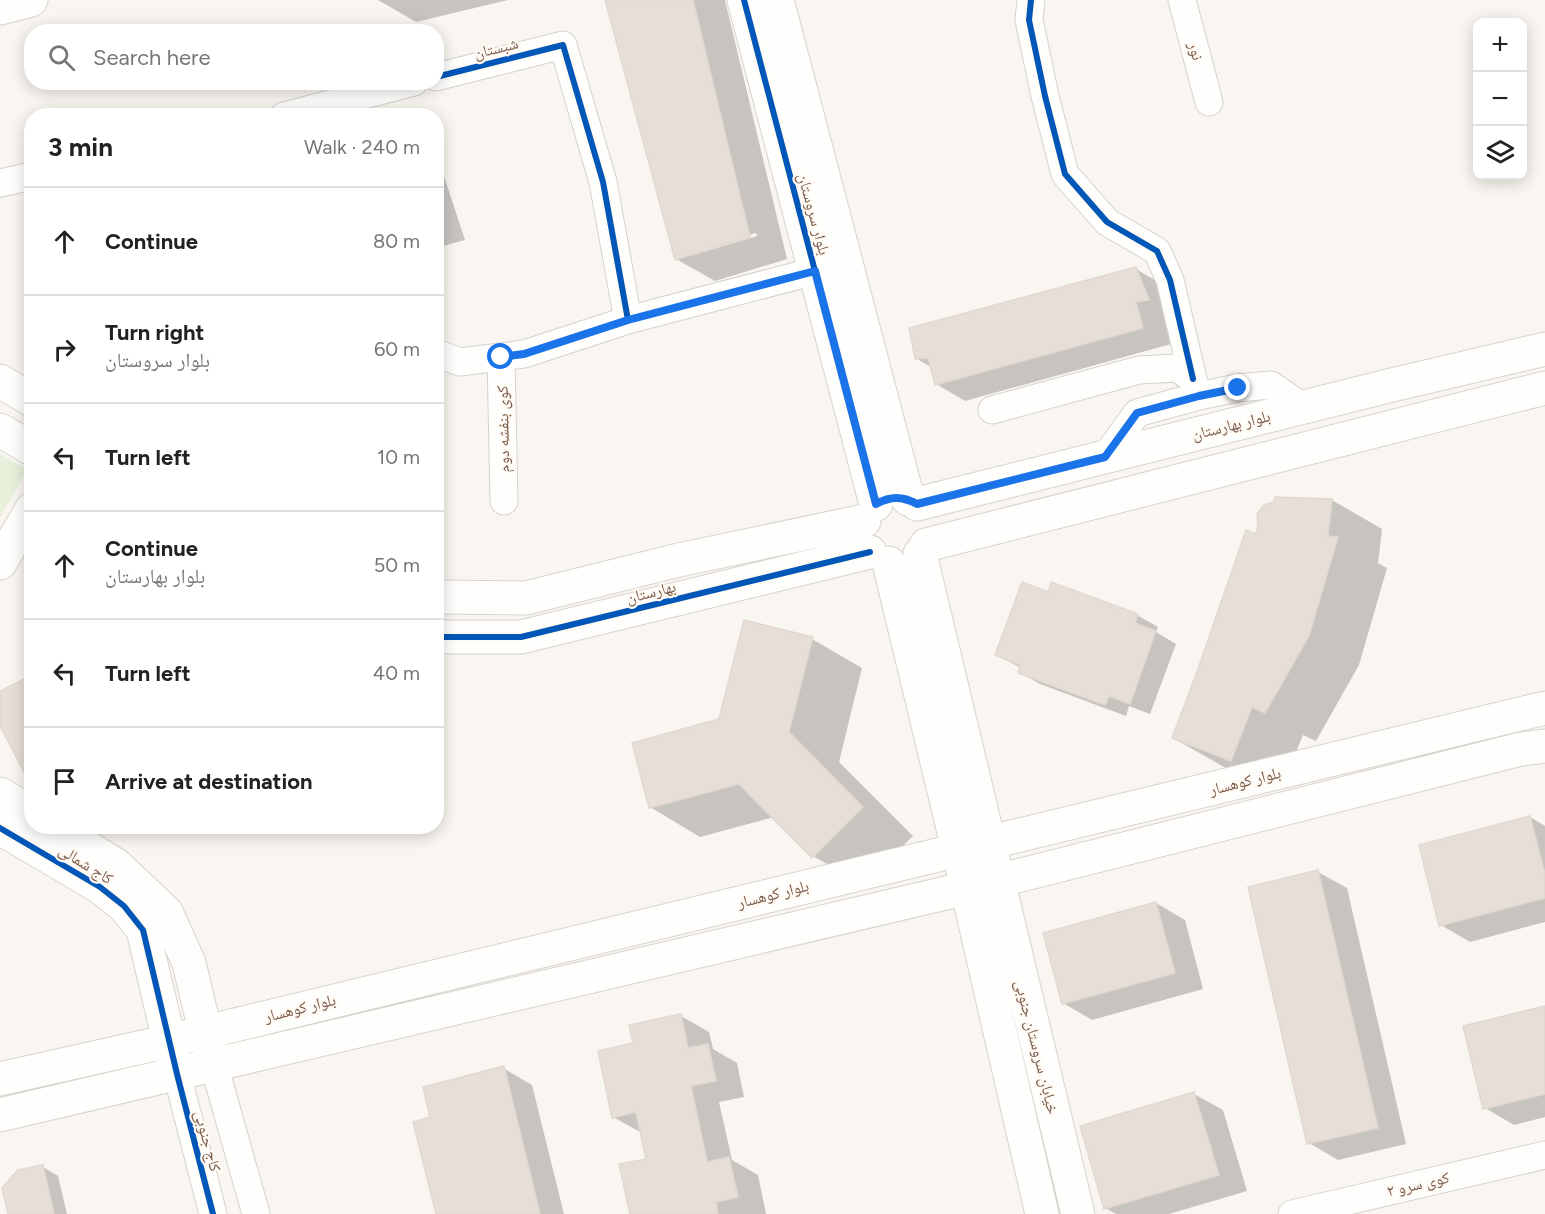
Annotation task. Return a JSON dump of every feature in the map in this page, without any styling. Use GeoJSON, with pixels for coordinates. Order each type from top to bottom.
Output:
{"type":"FeatureCollection","features":[{"type":"Feature","properties":{"kind":"main road"},"geometry":{"type":"LineString","coordinates":[[0,8],[32,0]]}},
{"type":"Feature","properties":{"kind":"main road","name":"بلوار سروستان"},"geometry":{"type":"LineString","coordinates":[[744,0],[815,271],[891,540],[929,534],[924,513],[912,502],[777,0]]}},
{"type":"Feature","properties":{"kind":"main road"},"geometry":{"type":"LineString","coordinates":[[973,846],[891,540],[1402,423],[1540,389],[1535,351]]}},
{"type":"Feature","properties":{"kind":"main road","name":"بلوار بهارستان"},"geometry":{"type":"LineString","coordinates":[[891,540],[885,499],[896,497],[912,502],[1535,351]]}},
{"type":"Feature","properties":{"kind":"main road"},"geometry":{"type":"LineString","coordinates":[[0,381],[24,395]]}},
{"type":"Feature","properties":{"kind":"main road"},"geometry":{"type":"LineString","coordinates":[[1392,385],[1402,423]]}},
{"type":"Feature","properties":{"kind":"main road"},"geometry":{"type":"LineString","coordinates":[[0,430],[24,444]]}},
{"type":"Feature","properties":{"kind":"main road"},"geometry":{"type":"LineString","coordinates":[[0,563],[24,522]]}},
{"type":"Feature","properties":{"kind":"main road","name":"بهارستان"},"geometry":{"type":"LineString","coordinates":[[444,597],[526,598],[679,560],[891,540]]}},
{"type":"Feature","properties":{"kind":"main road","name":"بهارستان"},"geometry":{"type":"LineString","coordinates":[[444,637],[521,637],[891,540]]}},
{"type":"Feature","properties":{"kind":"main road","name":"بلوار کوهسار"},"geometry":{"type":"LineString","coordinates":[[0,1079],[169,1041],[973,846],[1542,717]]}},
{"type":"Feature","properties":{"kind":"main road"},"geometry":{"type":"LineString","coordinates":[[0,1116],[997,881],[1521,749],[1545,746]]}},
{"type":"Feature","properties":{"kind":"main road"},"geometry":{"type":"LineString","coordinates":[[0,794],[24,808]]}},
{"type":"Feature","properties":{"kind":"main road","name":"کاج شمالی"},"geometry":{"type":"LineString","coordinates":[[0,828],[100,886],[124,906],[143,930],[177,1074]]}},
{"type":"Feature","properties":{"kind":"main road","name":"کاج شمالی"},"geometry":{"type":"LineString","coordinates":[[66,834],[116,865],[166,912],[189,963],[214,1065]]}},
{"type":"Feature","properties":{"kind":"main road","name":"خیابان سروستان جنوبی"},"geometry":{"type":"LineString","coordinates":[[973,846],[997,881],[1078,1214]]}},
{"type":"Feature","properties":{"kind":"main road","name":"خیابان سروستان جنوبی"},"geometry":{"type":"LineString","coordinates":[[973,846],[966,888],[1042,1214]]}},
{"type":"Feature","properties":{"kind":"street"},"geometry":{"type":"LineString","coordinates":[[1031,0],[1029,20],[1065,174],[1107,222],[1157,251],[1170,280],[1196,388]]}},
{"type":"Feature","properties":{"kind":"street","name":"نور"},"geometry":{"type":"LineString","coordinates":[[1182,0],[1209,102]]}},
{"type":"Feature","properties":{"kind":"street","name":"شبستان"},"geometry":{"type":"LineString","coordinates":[[444,75],[563,45],[603,182],[628,320]]}},
{"type":"Feature","properties":{"kind":"street"},"geometry":{"type":"LineString","coordinates":[[315,108],[383,90]]}},
{"type":"Feature","properties":{"kind":"street"},"geometry":{"type":"LineString","coordinates":[[0,183],[24,178]]}},
{"type":"Feature","properties":{"kind":"street"},"geometry":{"type":"LineString","coordinates":[[444,356],[460,362],[524,354],[628,320],[815,271]]}},
{"type":"Feature","properties":{"kind":"street","name":"کوی بنفشه دوم"},"geometry":{"type":"LineString","coordinates":[[501,357],[504,501]]}},
{"type":"Feature","properties":{"kind":"street"},"geometry":{"type":"LineString","coordinates":[[992,410],[1139,370],[1178,368],[1196,388]]}},
{"type":"Feature","properties":{"kind":"street"},"geometry":{"type":"LineString","coordinates":[[1105,457],[1137,413],[1196,388],[1271,385],[1303,407]]}},
{"type":"Feature","properties":{"kind":"street","name":"کاج جنوبی"},"geometry":{"type":"LineString","coordinates":[[214,1065],[256,1214]]}},
{"type":"Feature","properties":{"kind":"street","name":"کاج جنوبی"},"geometry":{"type":"LineString","coordinates":[[177,1074],[213,1214]]}},
{"type":"Feature","properties":{"kind":"street","name":"کوی سرو ۲"},"geometry":{"type":"LineString","coordinates":[[1292,1214],[1545,1155]]}},
{"type":"Feature","properties":{"kind":"green space"},"geometry":{"type":"Polygon","coordinates":[[[0,454],[24,468],[24,475],[0,517],[0,454]]]}},
{"type":"Feature","properties":{"kind":"building"},"geometry":{"type":"Polygon","coordinates":[[[605,0],[693,0],[750,237],[675,260],[605,0]]]}},
{"type":"Feature","properties":{"kind":"building"},"geometry":{"type":"Polygon","coordinates":[[[1136,267],[1149,300],[1136,302],[1143,328],[935,385],[928,358],[915,359],[909,328],[1136,267]]]}},
{"type":"Feature","properties":{"kind":"building"},"geometry":{"type":"Polygon","coordinates":[[[1275,497],[1332,499],[1328,536],[1338,537],[1309,636],[1265,713],[1252,707],[1231,761],[1172,738],[1246,530],[1255,534],[1258,528],[1257,514],[1264,505],[1274,502],[1275,497]]]}},
{"type":"Feature","properties":{"kind":"building"},"geometry":{"type":"Polygon","coordinates":[[[1022,582],[1048,592],[1051,582],[1138,614],[1135,623],[1156,631],[1130,704],[1109,696],[1105,705],[1018,673],[1020,665],[995,655],[1022,582]]]}},
{"type":"Feature","properties":{"kind":"building"},"geometry":{"type":"Polygon","coordinates":[[[744,620],[813,637],[789,732],[863,807],[812,858],[739,784],[649,808],[632,743],[719,719],[744,620]]]}},
{"type":"Feature","properties":{"kind":"building"},"geometry":{"type":"Polygon","coordinates":[[[24,679],[24,772],[0,726],[0,691],[24,679]]]}},
{"type":"Feature","properties":{"kind":"building"},"geometry":{"type":"Polygon","coordinates":[[[1530,816],[1545,874],[1545,898],[1439,926],[1419,845],[1530,816]]]}},
{"type":"Feature","properties":{"kind":"building"},"geometry":{"type":"Polygon","coordinates":[[[1318,870],[1378,1128],[1307,1144],[1248,887],[1318,870]]]}},
{"type":"Feature","properties":{"kind":"building"},"geometry":{"type":"Polygon","coordinates":[[[1156,902],[1175,973],[1062,1004],[1043,933],[1156,902]]]}},
{"type":"Feature","properties":{"kind":"building"},"geometry":{"type":"Polygon","coordinates":[[[1545,1006],[1545,1094],[1483,1109],[1463,1026],[1545,1006]]]}},
{"type":"Feature","properties":{"kind":"building"},"geometry":{"type":"Polygon","coordinates":[[[681,1014],[688,1048],[708,1044],[716,1081],[691,1086],[707,1162],[729,1157],[738,1197],[716,1202],[718,1214],[630,1214],[619,1164],[646,1159],[636,1112],[612,1118],[598,1051],[633,1043],[629,1025],[681,1014]]]}},
{"type":"Feature","properties":{"kind":"building"},"geometry":{"type":"Polygon","coordinates":[[[504,1066],[540,1214],[436,1214],[413,1122],[430,1117],[423,1087],[504,1066]]]}},
{"type":"Feature","properties":{"kind":"building"},"geometry":{"type":"Polygon","coordinates":[[[1194,1092],[1219,1175],[1104,1209],[1080,1126],[1194,1092]]]}},
{"type":"Feature","properties":{"kind":"building"},"geometry":{"type":"Polygon","coordinates":[[[43,1165],[54,1214],[8,1214],[2,1188],[18,1170],[43,1165]]]}},
{"type":"Feature","properties":{"kind":"cycle path"},"geometry":{"type":"LineString","coordinates":[[744,0],[876,504]]}},
{"type":"Feature","properties":{"kind":"cycle path"},"geometry":{"type":"LineString","coordinates":[[1031,0],[1029,20],[1065,174],[1107,222],[1157,251],[1170,280],[1193,379]]}},
{"type":"Feature","properties":{"kind":"cycle path"},"geometry":{"type":"LineString","coordinates":[[444,75],[563,45],[603,182],[628,320]]}},
{"type":"Feature","properties":{"kind":"cycle path"},"geometry":{"type":"LineString","coordinates":[[444,637],[521,637],[870,552]]}},
{"type":"Feature","properties":{"kind":"cycle path"},"geometry":{"type":"LineString","coordinates":[[0,828],[100,887],[124,906],[143,930],[213,1214]]}},
{"type":"Feature","properties":{"kind":"route"},"geometry":{"type":"LineString","coordinates":[[501,357],[524,354],[628,320],[815,271],[876,504],[896,497],[908,499],[917,504],[1105,457],[1137,413],[1238,388]]}}]}
